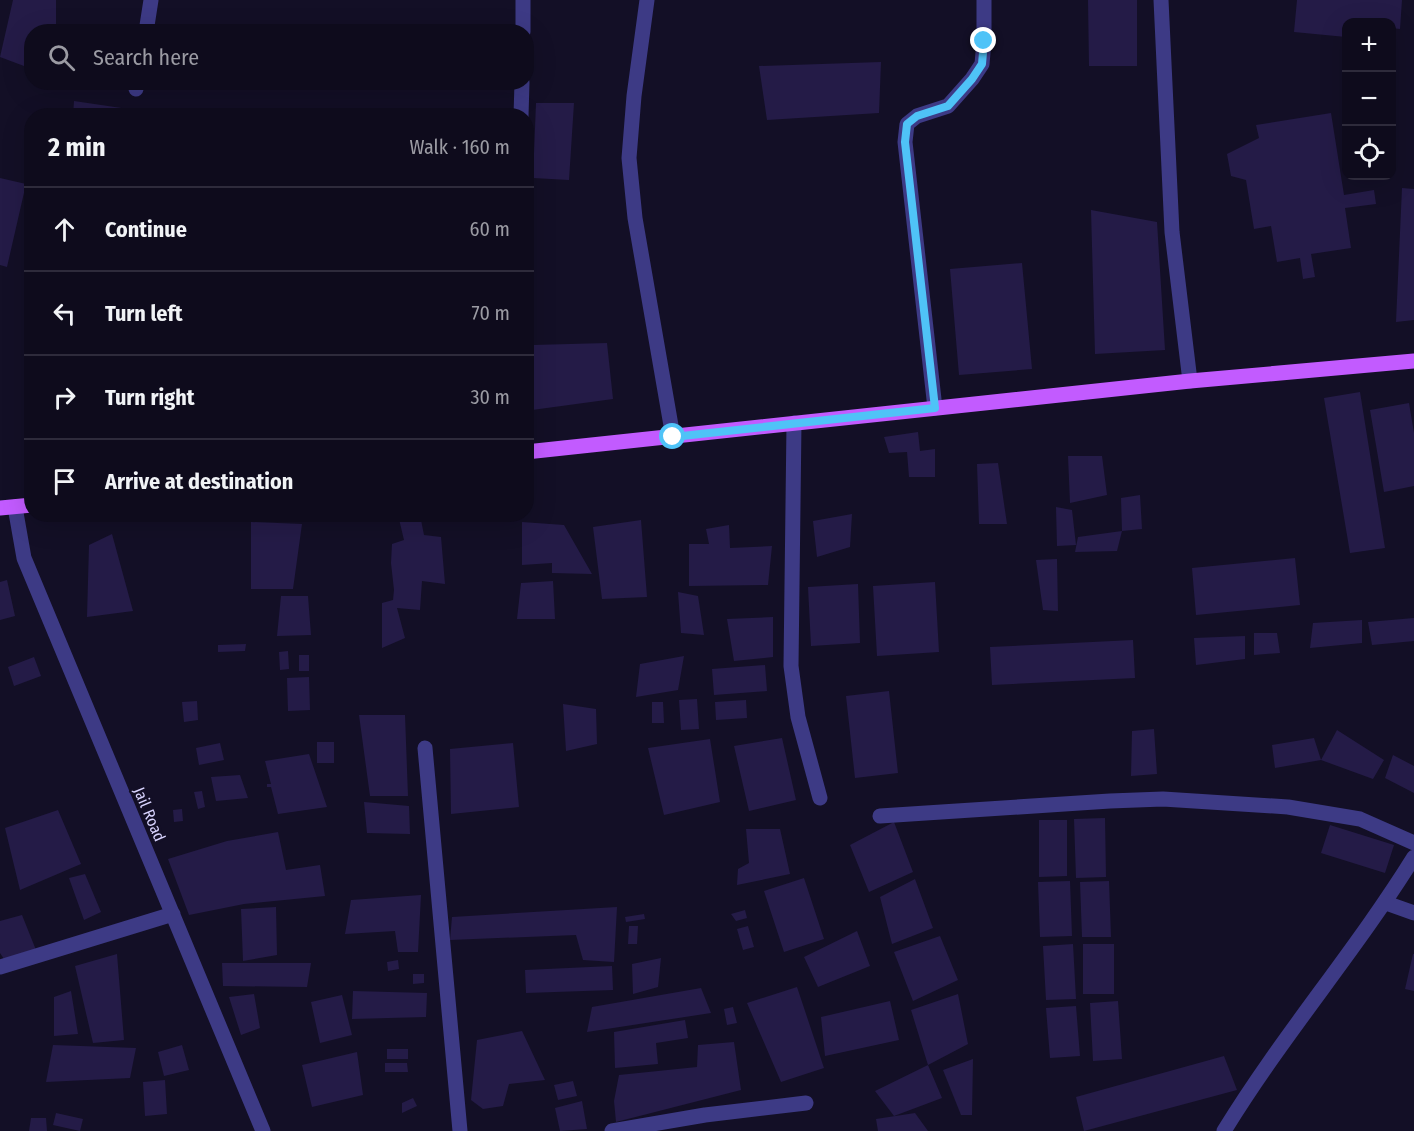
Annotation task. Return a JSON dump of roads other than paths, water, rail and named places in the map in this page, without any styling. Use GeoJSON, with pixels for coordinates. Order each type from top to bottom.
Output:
{"type":"FeatureCollection","features":[{"type":"Feature","properties":{"kind":"main road"},"geometry":{"type":"LineString","coordinates":[[534,451],[1190,381],[1414,361]]}},
{"type":"Feature","properties":{"kind":"main road"},"geometry":{"type":"LineString","coordinates":[[7,508],[24,506]]}},
{"type":"Feature","properties":{"kind":"street"},"geometry":{"type":"LineString","coordinates":[[147,24],[151,0]]}},
{"type":"Feature","properties":{"kind":"street"},"geometry":{"type":"LineString","coordinates":[[523,0],[523,24]]}},
{"type":"Feature","properties":{"kind":"street"},"geometry":{"type":"LineString","coordinates":[[647,0],[634,96],[629,158],[635,218],[673,437]]}},
{"type":"Feature","properties":{"kind":"street"},"geometry":{"type":"LineString","coordinates":[[935,408],[905,142],[907,124],[917,116],[948,106],[982,64],[984,0]]}},
{"type":"Feature","properties":{"kind":"street"},"geometry":{"type":"LineString","coordinates":[[1161,0],[1173,232],[1190,381]]}},
{"type":"Feature","properties":{"kind":"street"},"geometry":{"type":"LineString","coordinates":[[521,108],[522,90]]}},
{"type":"Feature","properties":{"kind":"street"},"geometry":{"type":"LineString","coordinates":[[794,423],[792,666],[798,717],[820,798]]}},
{"type":"Feature","properties":{"kind":"street","name":"Jail Road"},"geometry":{"type":"LineString","coordinates":[[7,508],[24,558],[263,1131]]}},
{"type":"Feature","properties":{"kind":"street"},"geometry":{"type":"LineString","coordinates":[[425,748],[460,1131]]}},
{"type":"Feature","properties":{"kind":"street"},"geometry":{"type":"LineString","coordinates":[[880,816],[1163,799],[1299,808],[1360,819],[1414,843]]}},
{"type":"Feature","properties":{"kind":"street"},"geometry":{"type":"LineString","coordinates":[[1224,1131],[1245,1096],[1386,903],[1414,857]]}},
{"type":"Feature","properties":{"kind":"street"},"geometry":{"type":"LineString","coordinates":[[1386,903],[1414,913]]}},
{"type":"Feature","properties":{"kind":"street"},"geometry":{"type":"LineString","coordinates":[[0,968],[172,914]]}},
{"type":"Feature","properties":{"kind":"street"},"geometry":{"type":"LineString","coordinates":[[612,1131],[705,1115],[806,1103]]}}]}
